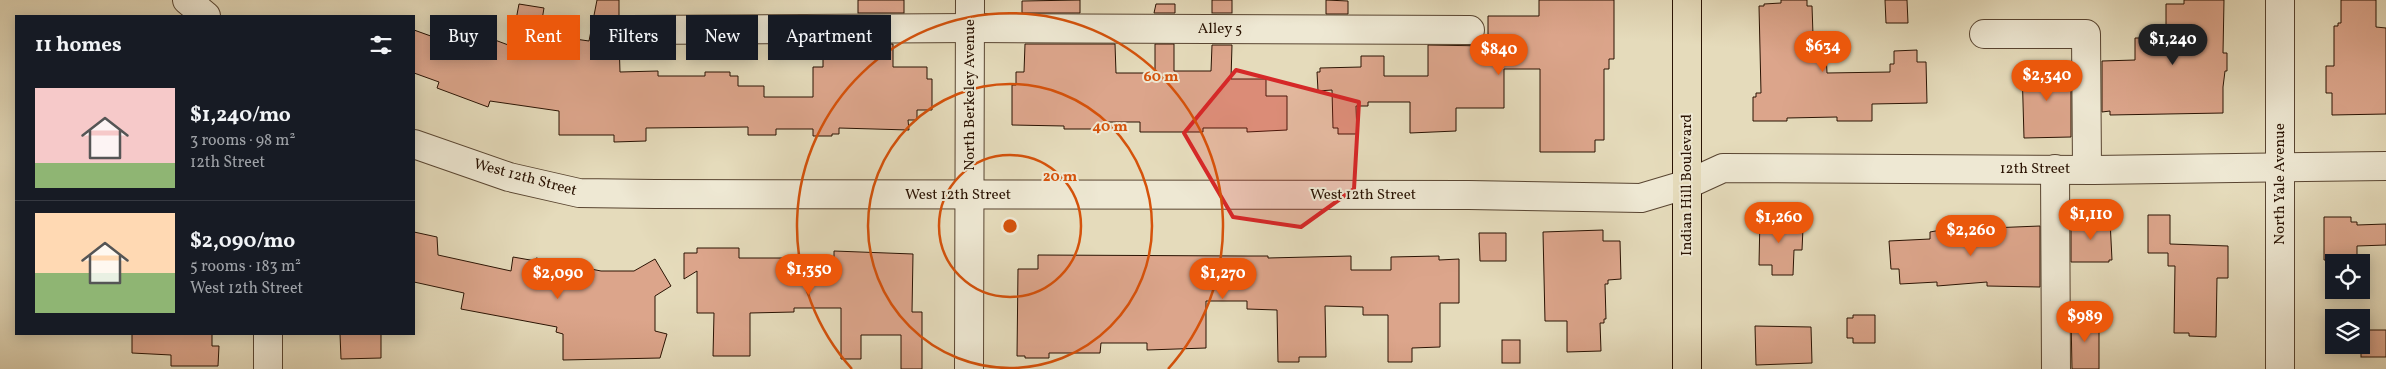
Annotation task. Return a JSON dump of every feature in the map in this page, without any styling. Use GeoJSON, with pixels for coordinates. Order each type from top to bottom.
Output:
{"type":"FeatureCollection","features":[{"type":"Feature","properties":{"kind":"main road","name":"Indian Hill Boulevard"},"geometry":{"type":"LineString","coordinates":[[1687,0],[1687,369]]}},
{"type":"Feature","properties":{"kind":"street"},"geometry":{"type":"LineString","coordinates":[[187,0],[205,15]]}},
{"type":"Feature","properties":{"kind":"street","name":"North Berkeley Avenue"},"geometry":{"type":"LineString","coordinates":[[969,369],[970,0]]}},
{"type":"Feature","properties":{"kind":"street","name":"North Yale Avenue"},"geometry":{"type":"LineString","coordinates":[[2280,0],[2280,369]]}},
{"type":"Feature","properties":{"kind":"street","name":"Alley 5"},"geometry":{"type":"LineString","coordinates":[[676,30],[970,28],[1470,30]]}},
{"type":"Feature","properties":{"kind":"street"},"geometry":{"type":"LineString","coordinates":[[1984,34],[2086,34],[2087,169]]}},
{"type":"Feature","properties":{"kind":"street","name":"West 12th Street"},"geometry":{"type":"LineString","coordinates":[[415,144],[509,177],[579,193],[1469,195],[1641,198],[1688,184]]}},
{"type":"Feature","properties":{"kind":"street","name":"12th Street"},"geometry":{"type":"LineString","coordinates":[[1688,184],[1723,168],[2087,169],[2386,166]]}},
{"type":"Feature","properties":{"kind":"street"},"geometry":{"type":"LineString","coordinates":[[2055,169],[2056,369]]}},
{"type":"Feature","properties":{"kind":"street"},"geometry":{"type":"LineString","coordinates":[[268,335],[268,369]]}},
{"type":"Feature","properties":{"kind":"highlighted area"},"geometry":{"type":"Polygon","coordinates":[[[1236,70],[1359,102],[1354,189],[1301,227],[1233,217],[1184,133],[1236,70]]]}},
{"type":"Feature","properties":{"kind":"building"},"geometry":{"type":"Polygon","coordinates":[[[597,0],[619,0],[619,15],[594,15],[597,0]]]}},
{"type":"Feature","properties":{"kind":"building"},"geometry":{"type":"Polygon","coordinates":[[[858,0],[904,0],[904,13],[858,13],[858,0]]]}},
{"type":"Feature","properties":{"kind":"building"},"geometry":{"type":"Polygon","coordinates":[[[1080,0],[1080,13],[1022,13],[1022,1],[1080,0]]]}},
{"type":"Feature","properties":{"kind":"building"},"geometry":{"type":"Polygon","coordinates":[[[1212,0],[1232,0],[1232,13],[1212,13],[1212,0]]]}},
{"type":"Feature","properties":{"kind":"building"},"geometry":{"type":"Polygon","coordinates":[[[1326,0],[1348,1],[1348,14],[1326,14],[1326,0]]]}},
{"type":"Feature","properties":{"kind":"building"},"geometry":{"type":"Polygon","coordinates":[[[1539,0],[1614,0],[1614,59],[1609,59],[1609,69],[1604,69],[1604,140],[1595,140],[1595,152],[1540,152],[1540,69],[1504,69],[1504,108],[1456,108],[1456,131],[1410,133],[1410,102],[1368,102],[1368,106],[1356,106],[1357,134],[1338,134],[1338,128],[1333,128],[1332,90],[1318,91],[1317,72],[1320,72],[1320,68],[1361,67],[1361,56],[1384,56],[1384,76],[1428,76],[1428,45],[1488,46],[1488,16],[1539,16],[1539,0]]]}},
{"type":"Feature","properties":{"kind":"building"},"geometry":{"type":"Polygon","coordinates":[[[1781,0],[1807,0],[1807,6],[1812,6],[1813,35],[1825,34],[1827,73],[1890,72],[1890,64],[1894,64],[1894,51],[1917,50],[1917,62],[1926,62],[1927,103],[1872,104],[1872,121],[1837,121],[1837,117],[1787,118],[1787,121],[1753,121],[1753,97],[1756,97],[1756,93],[1761,93],[1759,6],[1781,3],[1781,0]]]}},
{"type":"Feature","properties":{"kind":"building"},"geometry":{"type":"Polygon","coordinates":[[[1885,0],[1907,0],[1908,23],[1886,23],[1885,0]]]}},
{"type":"Feature","properties":{"kind":"building"},"geometry":{"type":"Polygon","coordinates":[[[2184,0],[2224,0],[2223,53],[2227,53],[2227,71],[2225,71],[2223,87],[2223,113],[2110,115],[2110,111],[2102,112],[2102,61],[2135,60],[2135,38],[2166,38],[2166,4],[2184,4],[2184,0]]]}},
{"type":"Feature","properties":{"kind":"building"},"geometry":{"type":"Polygon","coordinates":[[[2341,0],[2376,0],[2376,27],[2386,28],[2386,114],[2332,115],[2332,93],[2326,93],[2326,66],[2334,66],[2334,26],[2338,26],[2338,23],[2341,23],[2341,0]]]}},
{"type":"Feature","properties":{"kind":"building"},"geometry":{"type":"Polygon","coordinates":[[[519,4],[544,8],[543,15],[517,15],[519,4]]]}},
{"type":"Feature","properties":{"kind":"building"},"geometry":{"type":"Polygon","coordinates":[[[1156,4],[1175,4],[1175,13],[1154,13],[1156,4]]]}},
{"type":"Feature","properties":{"kind":"building"},"geometry":{"type":"Polygon","coordinates":[[[415,30],[430,36],[430,60],[497,60],[497,41],[507,45],[507,60],[580,60],[580,40],[589,41],[590,36],[590,60],[620,60],[620,72],[658,71],[658,76],[705,76],[705,72],[730,72],[730,76],[738,76],[738,86],[764,86],[764,97],[813,97],[813,67],[823,67],[823,60],[891,60],[891,44],[893,44],[893,67],[927,67],[927,79],[932,79],[932,110],[917,110],[917,120],[908,120],[909,130],[839,128],[839,134],[813,136],[813,129],[776,129],[776,135],[748,135],[748,127],[646,128],[646,141],[614,142],[614,135],[559,135],[559,111],[490,101],[488,107],[437,88],[439,82],[415,73],[415,30]]]}},
{"type":"Feature","properties":{"kind":"building"},"geometry":{"type":"Polygon","coordinates":[[[1025,44],[1115,44],[1116,73],[1155,73],[1155,44],[1174,44],[1174,71],[1211,71],[1212,45],[1232,45],[1231,79],[1266,79],[1266,96],[1287,96],[1287,130],[1247,132],[1247,128],[1203,128],[1203,132],[1140,132],[1140,122],[1104,122],[1104,129],[1064,129],[1064,126],[1012,125],[1012,85],[1016,85],[1016,72],[1024,72],[1025,44]]]}},
{"type":"Feature","properties":{"kind":"building"},"geometry":{"type":"Polygon","coordinates":[[[2071,66],[2071,137],[2024,138],[2022,67],[2071,66]]]}},
{"type":"Feature","properties":{"kind":"building"},"geometry":{"type":"Polygon","coordinates":[[[2148,215],[2170,215],[2170,244],[2228,246],[2228,278],[2217,278],[2216,337],[2189,336],[2189,333],[2174,333],[2175,266],[2168,266],[2168,253],[2148,253],[2148,215]]]}},
{"type":"Feature","properties":{"kind":"building"},"geometry":{"type":"Polygon","coordinates":[[[1760,216],[1791,217],[1791,228],[1803,228],[1802,250],[1794,250],[1793,275],[1772,275],[1772,265],[1759,265],[1760,216]]]}},
{"type":"Feature","properties":{"kind":"building"},"geometry":{"type":"Polygon","coordinates":[[[2324,217],[2351,217],[2351,222],[2357,222],[2357,225],[2386,224],[2386,245],[2357,246],[2357,254],[2325,254],[2324,260],[2324,217]]]}},
{"type":"Feature","properties":{"kind":"building"},"geometry":{"type":"Polygon","coordinates":[[[2075,220],[2110,220],[2112,260],[2109,260],[2109,262],[2071,262],[2071,225],[2075,225],[2075,220]]]}},
{"type":"Feature","properties":{"kind":"building"},"geometry":{"type":"Polygon","coordinates":[[[2040,226],[2040,287],[1987,286],[1987,282],[1937,286],[1937,282],[1900,284],[1899,269],[1891,269],[1889,241],[1930,239],[1930,232],[1941,230],[2040,226]]]}},
{"type":"Feature","properties":{"kind":"building"},"geometry":{"type":"Polygon","coordinates":[[[1603,230],[1603,241],[1620,241],[1621,279],[1608,280],[1608,284],[1605,284],[1606,319],[1604,319],[1604,323],[1600,323],[1601,351],[1567,352],[1567,321],[1545,321],[1543,232],[1603,230]]]}},
{"type":"Feature","properties":{"kind":"building"},"geometry":{"type":"Polygon","coordinates":[[[415,232],[437,237],[438,255],[511,271],[513,257],[536,261],[536,258],[601,271],[634,271],[655,259],[671,286],[655,296],[655,331],[667,334],[660,358],[563,360],[563,334],[556,332],[557,327],[461,309],[464,293],[415,282],[415,232]]]}},
{"type":"Feature","properties":{"kind":"building"},"geometry":{"type":"Polygon","coordinates":[[[1479,233],[1506,233],[1506,261],[1480,261],[1479,233]]]}},
{"type":"Feature","properties":{"kind":"building"},"geometry":{"type":"Polygon","coordinates":[[[697,248],[739,248],[739,258],[834,258],[834,251],[913,254],[912,312],[922,312],[922,369],[901,369],[901,335],[861,335],[861,359],[841,359],[841,308],[794,308],[794,312],[750,313],[750,356],[713,356],[714,313],[697,313],[697,271],[684,279],[684,253],[697,253],[697,248]]]}},
{"type":"Feature","properties":{"kind":"building"},"geometry":{"type":"Polygon","coordinates":[[[1038,255],[1268,256],[1268,258],[1351,256],[1351,270],[1391,270],[1391,257],[1439,256],[1439,260],[1459,259],[1459,303],[1440,303],[1440,347],[1412,348],[1412,362],[1388,362],[1388,315],[1363,315],[1363,307],[1325,306],[1326,357],[1299,357],[1299,362],[1278,362],[1277,310],[1247,309],[1247,301],[1206,301],[1206,348],[1147,350],[1147,343],[1101,343],[1100,353],[1049,353],[1049,358],[1025,358],[1025,356],[1017,356],[1018,269],[1038,269],[1038,255]]]}},
{"type":"Feature","properties":{"kind":"building"},"geometry":{"type":"Polygon","coordinates":[[[1853,315],[1875,315],[1875,343],[1853,343],[1853,338],[1847,338],[1847,318],[1853,318],[1853,315]]]}},
{"type":"Feature","properties":{"kind":"building"},"geometry":{"type":"Polygon","coordinates":[[[2071,317],[2094,317],[2094,324],[2099,324],[2099,369],[2072,369],[2071,317]]]}},
{"type":"Feature","properties":{"kind":"building"},"geometry":{"type":"Polygon","coordinates":[[[1755,326],[1811,327],[1812,363],[1756,365],[1755,326]]]}},
{"type":"Feature","properties":{"kind":"building"},"geometry":{"type":"Polygon","coordinates":[[[2370,330],[2386,330],[2386,357],[2361,357],[2361,354],[2370,354],[2370,330]]]}},
{"type":"Feature","properties":{"kind":"building"},"geometry":{"type":"Polygon","coordinates":[[[132,335],[212,335],[212,346],[219,346],[218,366],[171,366],[171,355],[132,353],[132,335]]]}},
{"type":"Feature","properties":{"kind":"building"},"geometry":{"type":"Polygon","coordinates":[[[340,335],[381,335],[381,358],[341,359],[340,335]]]}},
{"type":"Feature","properties":{"kind":"building"},"geometry":{"type":"Polygon","coordinates":[[[1502,340],[1520,340],[1520,363],[1502,363],[1502,340]]]}}]}
